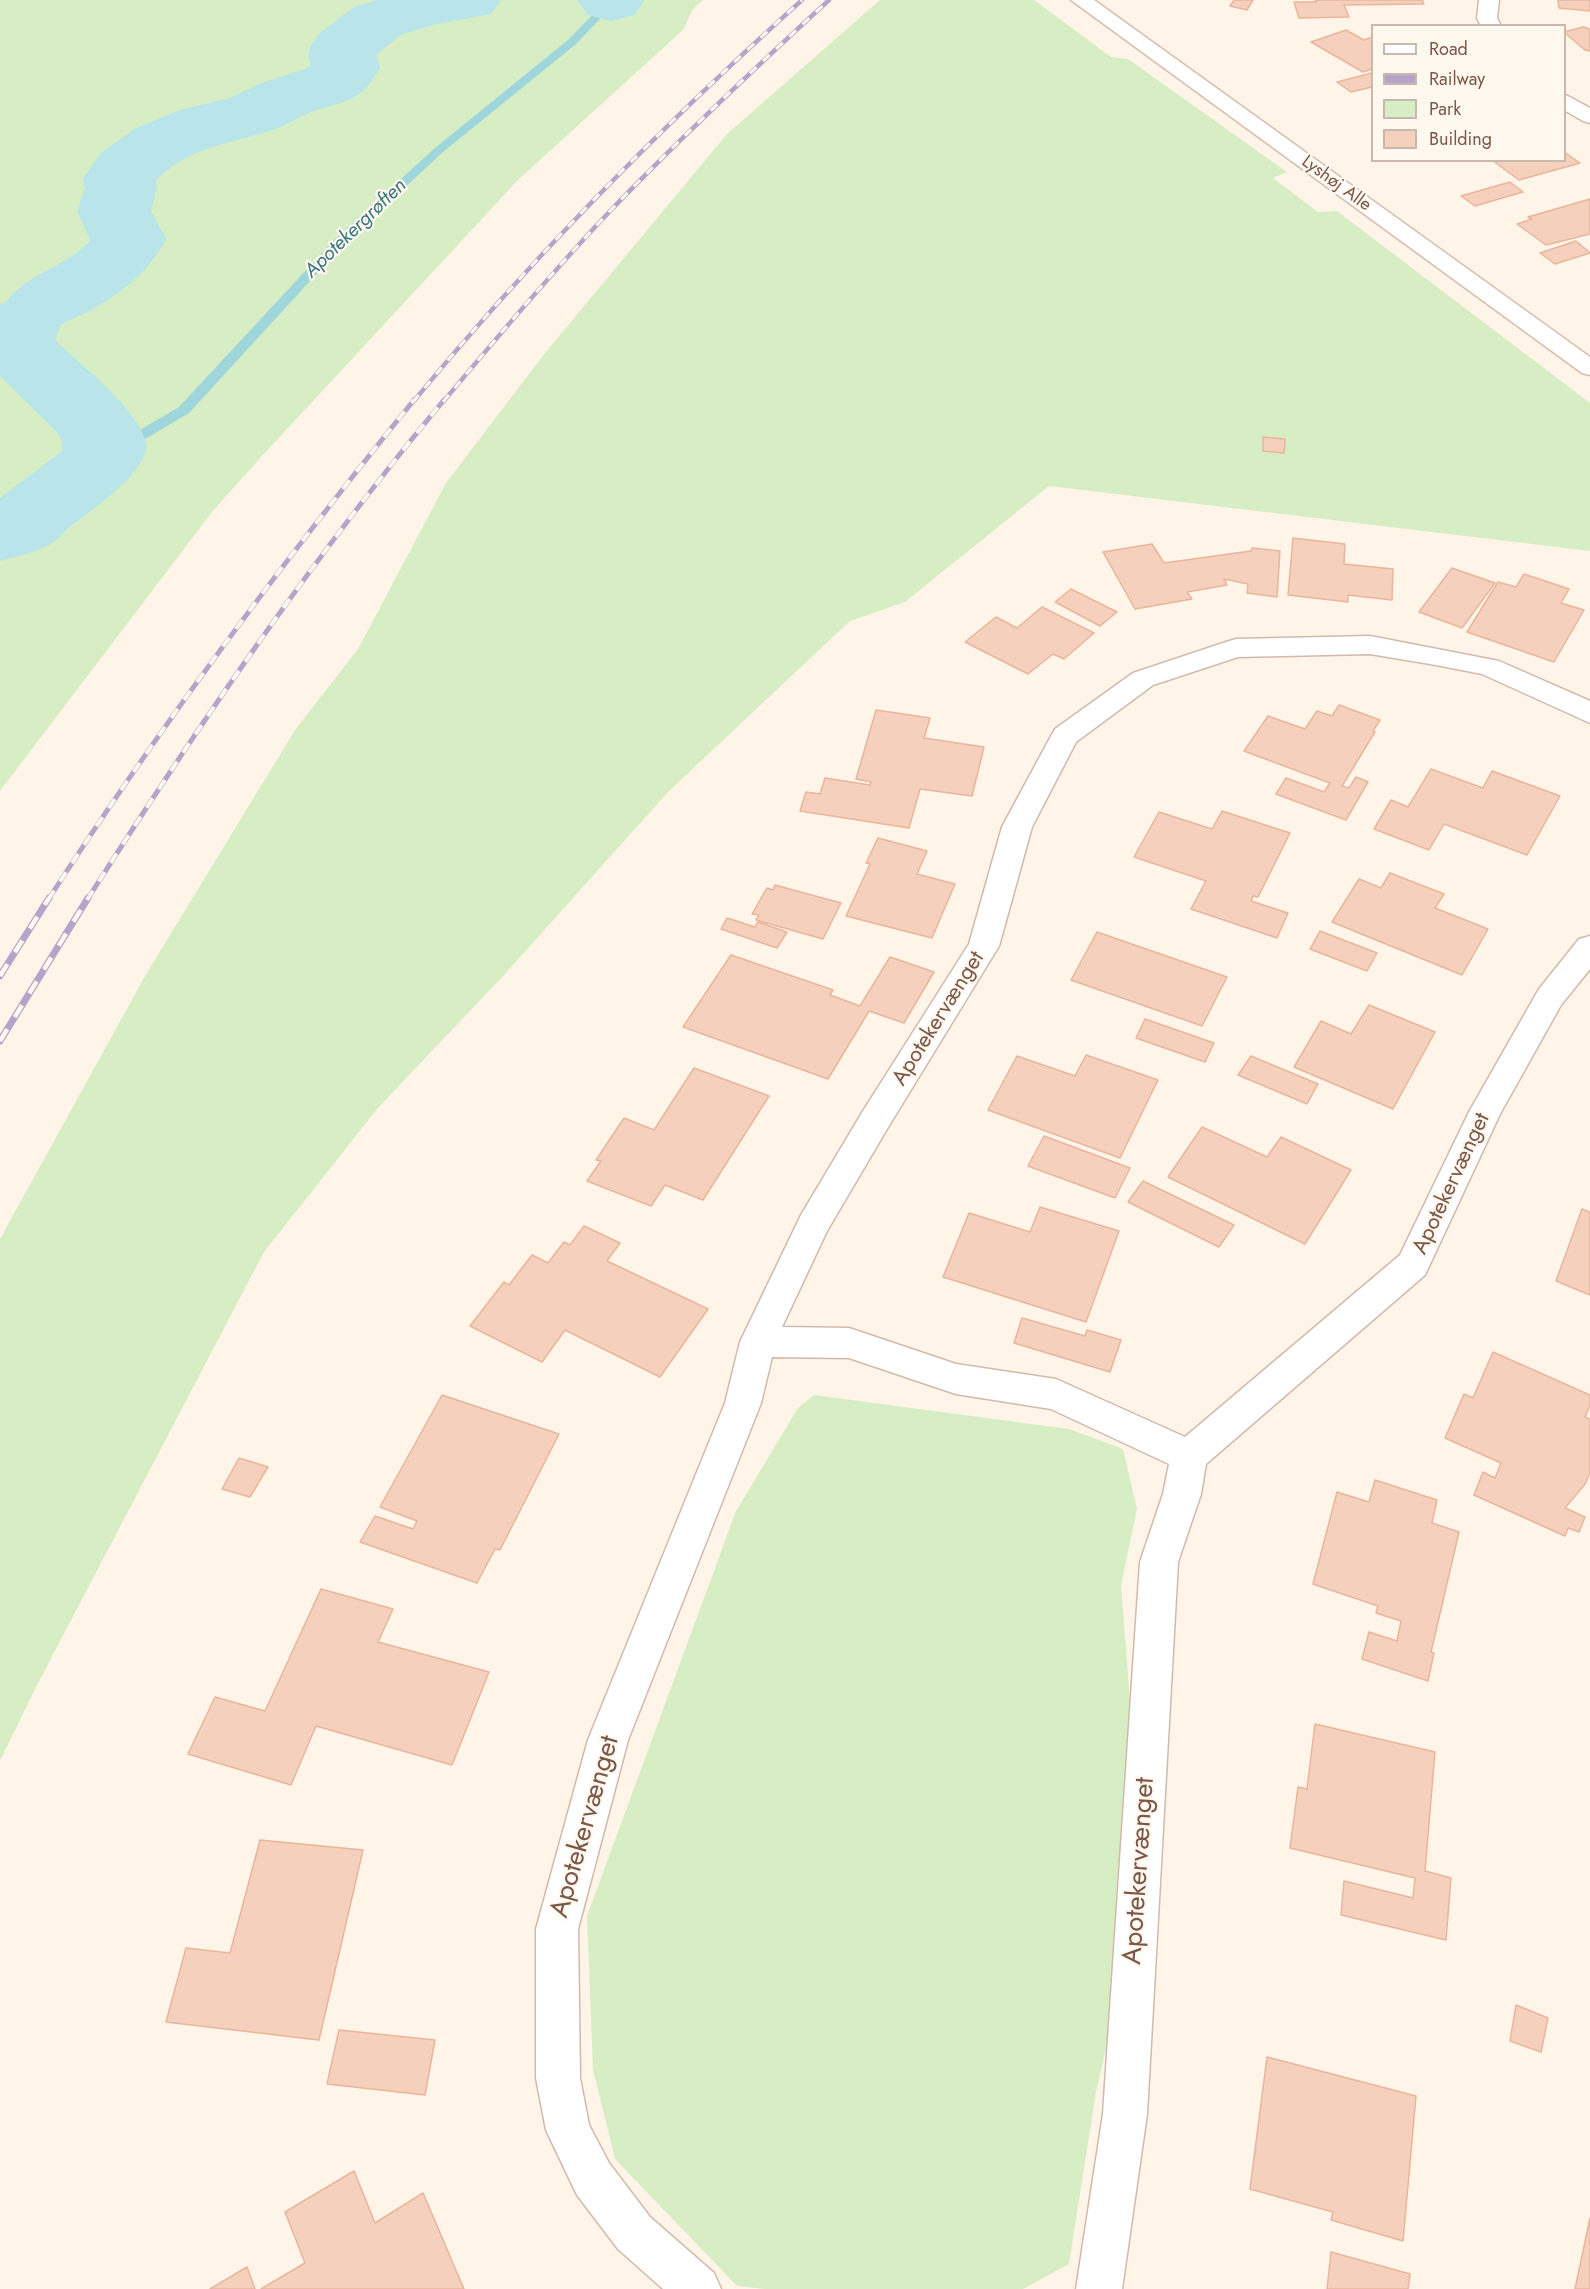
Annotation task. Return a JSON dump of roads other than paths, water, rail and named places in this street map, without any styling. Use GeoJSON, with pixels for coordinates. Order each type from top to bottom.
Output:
{"type":"FeatureCollection","features":[{"type":"Feature","properties":{"kind":"street","name":"Lyshøj Alle"},"geometry":{"type":"LineString","coordinates":[[1081,0],[1590,368]]}},
{"type":"Feature","properties":{"kind":"street"},"geometry":{"type":"LineString","coordinates":[[1489,0],[1487,18],[1490,24]]}},
{"type":"Feature","properties":{"kind":"street"},"geometry":{"type":"LineString","coordinates":[[1566,101],[1590,117]]}},
{"type":"Feature","properties":{"kind":"street","name":"Apotekervænget"},"geometry":{"type":"LineString","coordinates":[[698,2289],[634,2233],[593,2179],[568,2130],[558,2078],[557,1929],[608,1740],[743,1403],[758,1342],[813,1226],[875,1120],[984,946],[1017,827],[1065,736],[1143,679],[1236,648],[1370,645],[1436,656],[1489,667],[1533,685],[1590,714]]}},
{"type":"Feature","properties":{"kind":"street","name":"Apotekervænget"},"geometry":{"type":"LineString","coordinates":[[1099,2289],[1125,2114],[1159,1562],[1182,1494],[1189,1456],[1413,1265],[1485,1112],[1550,997],[1590,947]]}},
{"type":"Feature","properties":{"kind":"street"},"geometry":{"type":"LineString","coordinates":[[758,1342],[849,1343],[956,1379],[1056,1394],[1189,1456]]}},
{"type":"Feature","properties":{"kind":"waterway"},"geometry":{"type":"LineString","coordinates":[[43,305],[91,278],[114,260],[122,250],[128,239],[114,211],[121,188],[119,178],[137,158],[177,135],[245,116],[291,96],[330,84],[342,75],[346,68],[342,56],[344,47],[377,21],[424,7],[468,0]]}},
{"type":"Feature","properties":{"kind":"waterway","name":"Apotekergrøften"},"geometry":{"type":"LineString","coordinates":[[101,459],[184,410],[339,242],[439,150],[572,42],[613,0]]}},
{"type":"Feature","properties":{"kind":"waterway"},"geometry":{"type":"LineString","coordinates":[[0,534],[23,524],[35,512],[92,469],[104,452],[104,442],[95,423],[16,347],[17,334],[25,321]]}},
{"type":"Feature","properties":{"kind":"railway"},"geometry":{"type":"LineString","coordinates":[[413,402],[504,296],[600,194],[699,95],[802,0]]}},
{"type":"Feature","properties":{"kind":"railway"},"geometry":{"type":"LineString","coordinates":[[443,402],[568,256],[612,209],[719,103],[829,0]]}},
{"type":"Feature","properties":{"kind":"railway"},"geometry":{"type":"LineString","coordinates":[[48,900],[134,771],[224,645],[414,400]]}},
{"type":"Feature","properties":{"kind":"railway"},"geometry":{"type":"LineString","coordinates":[[87,900],[214,707],[302,582],[348,520],[444,400]]}},
{"type":"Feature","properties":{"kind":"railway"},"geometry":{"type":"LineString","coordinates":[[0,976],[49,898]]}},
{"type":"Feature","properties":{"kind":"railway"},"geometry":{"type":"LineString","coordinates":[[0,1041],[88,898]]}}]}
